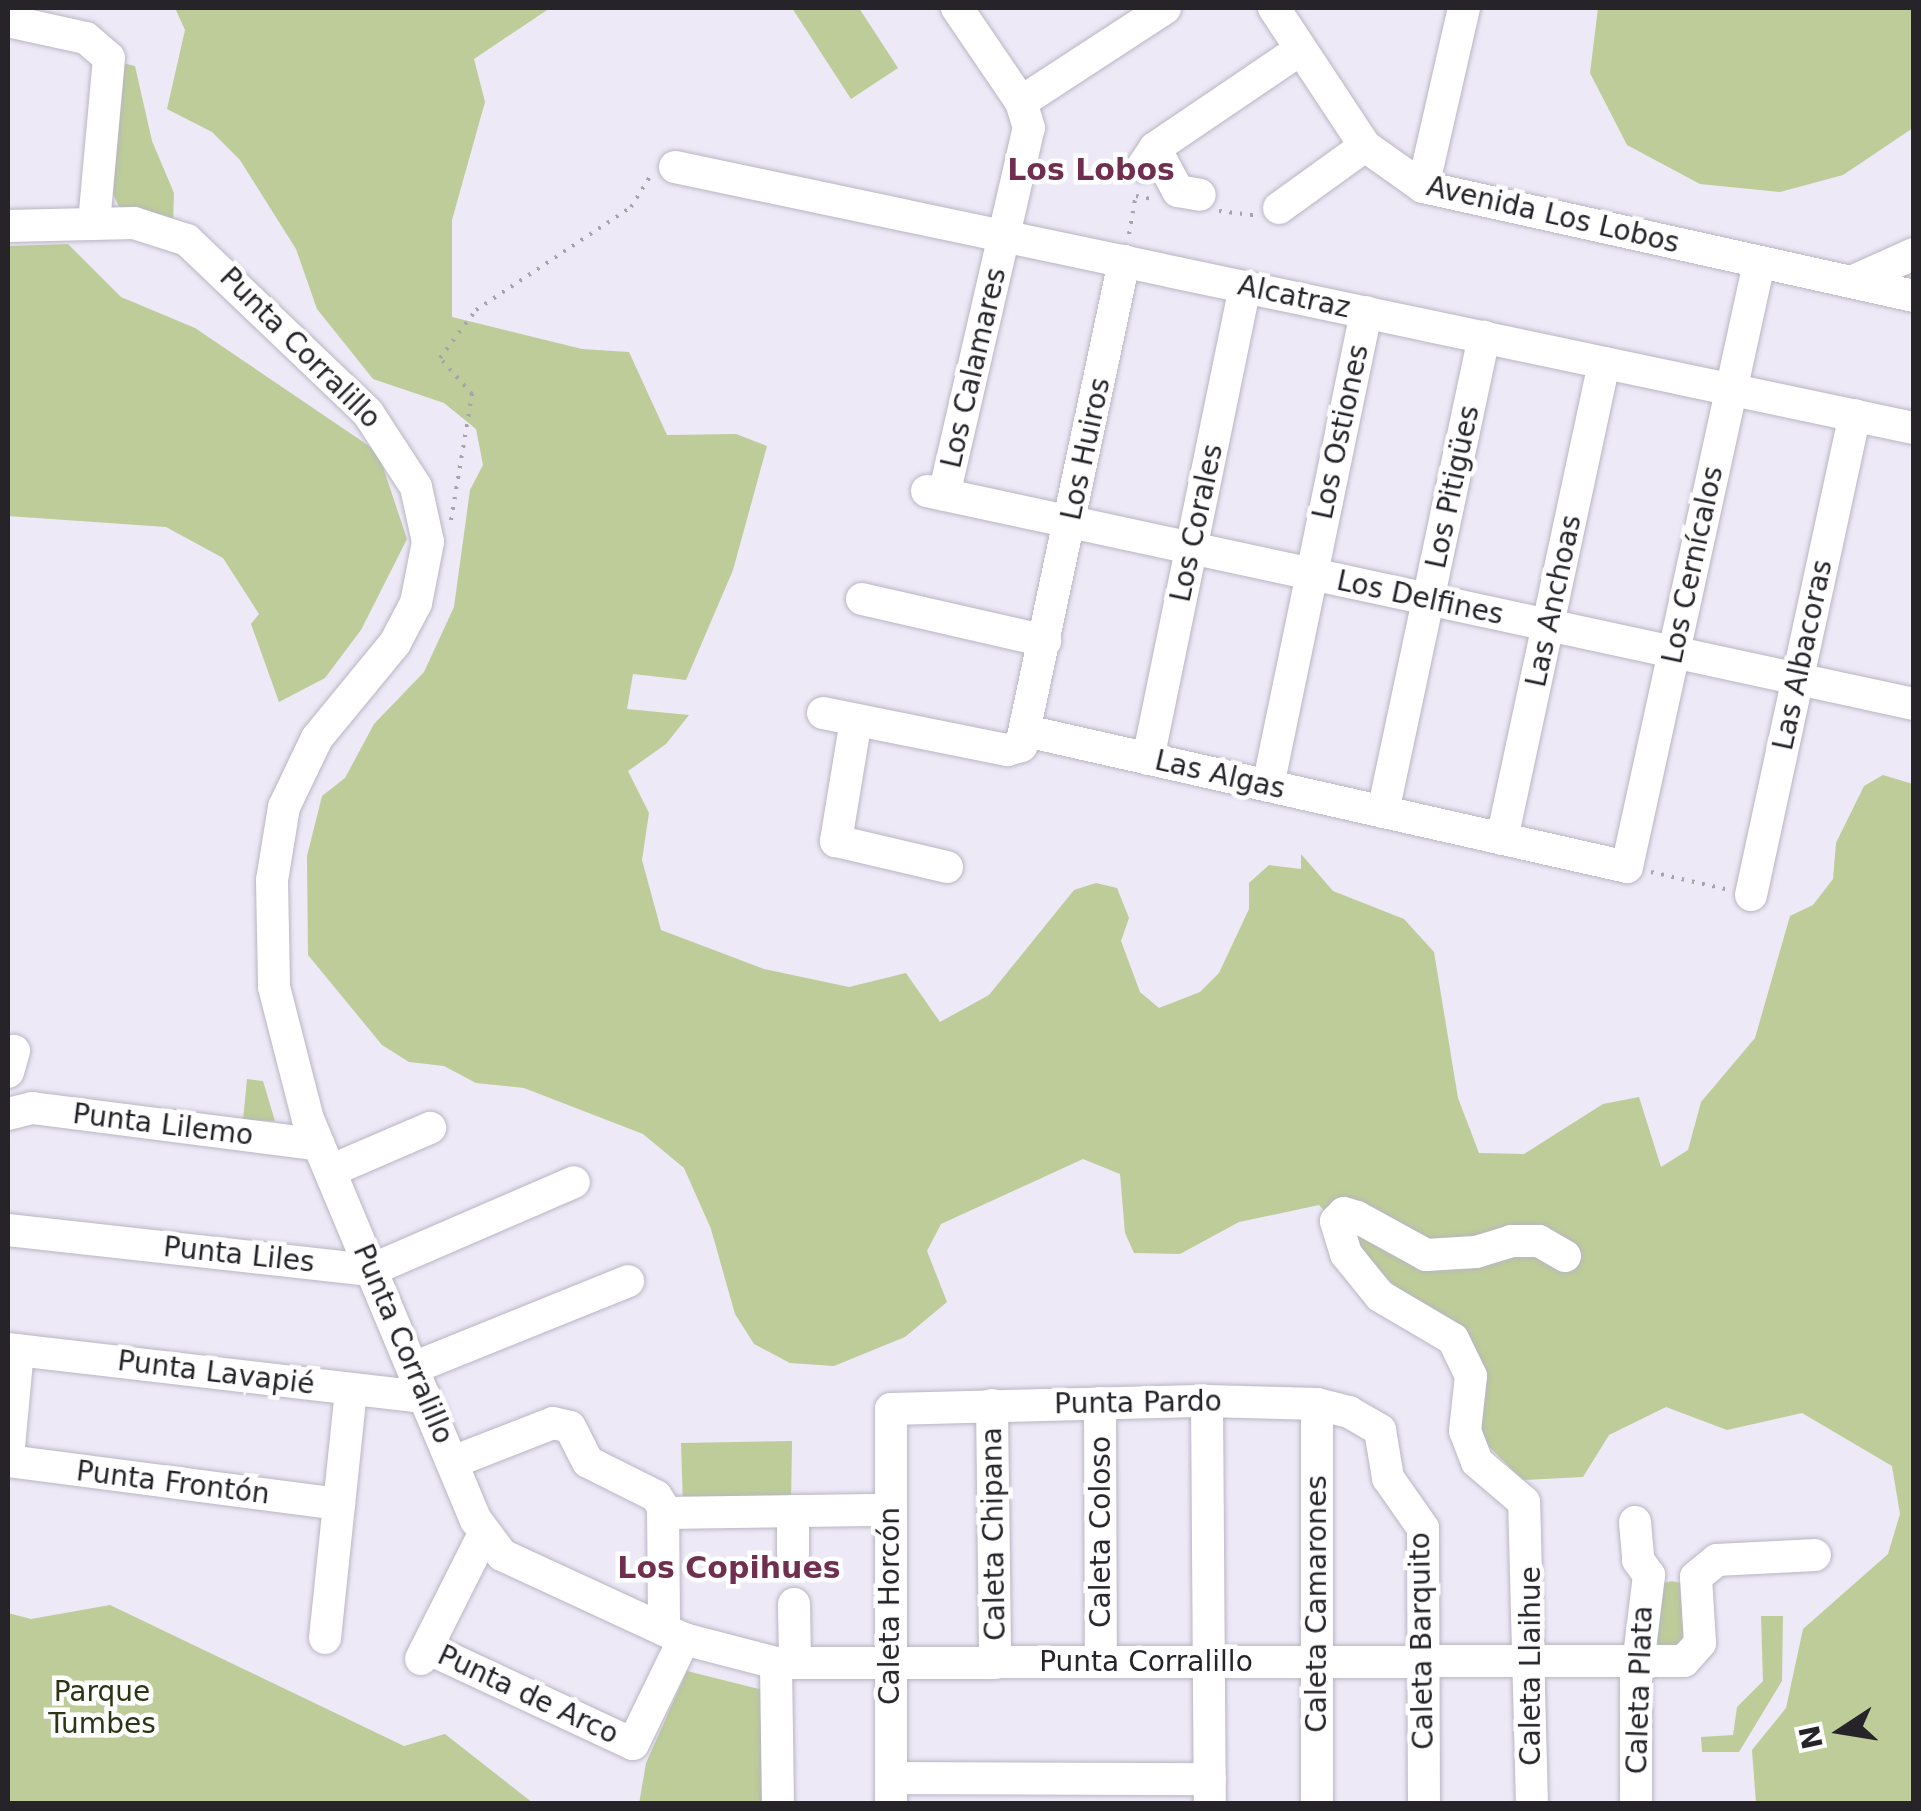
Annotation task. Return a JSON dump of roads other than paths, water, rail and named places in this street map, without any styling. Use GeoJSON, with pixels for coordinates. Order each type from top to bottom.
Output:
{"type":"FeatureCollection","features":[{"type":"Feature","properties":{"kind":"street"},"geometry":{"type":"LineString","coordinates":[[957,8],[1021,102],[1165,8]]}},
{"type":"Feature","properties":{"kind":"street","name":"Avenida Los Lobos"},"geometry":{"type":"LineString","coordinates":[[1274,8],[1366,146],[1422,187],[1914,296]]}},
{"type":"Feature","properties":{"kind":"street"},"geometry":{"type":"LineString","coordinates":[[1422,187],[1464,8]]}},
{"type":"Feature","properties":{"kind":"street"},"geometry":{"type":"LineString","coordinates":[[8,21],[86,38],[108,58],[94,223]]}},
{"type":"Feature","properties":{"kind":"street"},"geometry":{"type":"LineString","coordinates":[[1200,196],[1178,191],[1149,157],[1302,49]]}},
{"type":"Feature","properties":{"kind":"street","name":"Los Calamares"},"geometry":{"type":"LineString","coordinates":[[935,493],[1005,240],[1028,136],[1021,102]]}},
{"type":"Feature","properties":{"kind":"street"},"geometry":{"type":"LineString","coordinates":[[1279,208],[1366,146]]}},
{"type":"Feature","properties":{"kind":"street","name":"Alcatraz"},"geometry":{"type":"LineString","coordinates":[[675,167],[1005,240],[1914,428]]}},
{"type":"Feature","properties":{"kind":"street","name":"Punta Corralillo"},"geometry":{"type":"LineString","coordinates":[[8,226],[153,226],[202,250],[368,413],[396,449],[423,505],[427,561],[416,603],[395,643],[305,757],[275,846],[274,988],[288,1058],[324,1158],[484,1534],[514,1562],[674,1634],[785,1663],[1530,1662],[1643,1661],[1693,1656]]}},
{"type":"Feature","properties":{"kind":"street"},"geometry":{"type":"LineString","coordinates":[[1851,282],[1914,254]]}},
{"type":"Feature","properties":{"kind":"street","name":"Los Huiros"},"geometry":{"type":"LineString","coordinates":[[1026,732],[1124,262]]}},
{"type":"Feature","properties":{"kind":"street","name":"Los Cernícalos"},"geometry":{"type":"LineString","coordinates":[[1627,866],[1758,262]]}},
{"type":"Feature","properties":{"kind":"street","name":"Los Corales"},"geometry":{"type":"LineString","coordinates":[[1148,759],[1245,287]]}},
{"type":"Feature","properties":{"kind":"street","name":"Los Ostiones"},"geometry":{"type":"LineString","coordinates":[[1268,786],[1366,312]]}},
{"type":"Feature","properties":{"kind":"street","name":"Los Pitigües"},"geometry":{"type":"LineString","coordinates":[[1383,812],[1484,338]]}},
{"type":"Feature","properties":{"kind":"street","name":"Las Anchoas"},"geometry":{"type":"LineString","coordinates":[[1502,839],[1604,363]]}},
{"type":"Feature","properties":{"kind":"street","name":"Las Albacoras"},"geometry":{"type":"LineString","coordinates":[[1751,894],[1855,416]]}},
{"type":"Feature","properties":{"kind":"street","name":"Los Delfines"},"geometry":{"type":"LineString","coordinates":[[935,493],[1914,704]]}},
{"type":"Feature","properties":{"kind":"street"},"geometry":{"type":"LineString","coordinates":[[862,599],[1045,641]]}},
{"type":"Feature","properties":{"kind":"street"},"geometry":{"type":"LineString","coordinates":[[823,713],[1012,751],[1026,732]]}},
{"type":"Feature","properties":{"kind":"street"},"geometry":{"type":"LineString","coordinates":[[856,720],[836,841],[947,867]]}},
{"type":"Feature","properties":{"kind":"street","name":"Las Algas"},"geometry":{"type":"LineString","coordinates":[[1026,732],[1627,866]]}},
{"type":"Feature","properties":{"kind":"street","name":"Punta Lilemo"},"geometry":{"type":"LineString","coordinates":[[8,1114],[32,1108],[324,1158]]}},
{"type":"Feature","properties":{"kind":"street"},"geometry":{"type":"LineString","coordinates":[[324,1158],[430,1128]]}},
{"type":"Feature","properties":{"kind":"street","name":"Punta Liles"},"geometry":{"type":"LineString","coordinates":[[8,1230],[371,1270],[574,1182]]}},
{"type":"Feature","properties":{"kind":"street","name":"Caleta Llaihue"},"geometry":{"type":"LineString","coordinates":[[1532,1804],[1530,1529],[1524,1502],[1477,1462],[1465,1431],[1472,1376],[1453,1339],[1380,1296],[1346,1254],[1336,1221],[1344,1214],[1357,1217],[1426,1255],[1460,1255],[1512,1241],[1538,1242],[1565,1256]]}},
{"type":"Feature","properties":{"kind":"street","name":"Punta Lavapié"},"geometry":{"type":"LineString","coordinates":[[13,1349],[350,1389],[419,1383],[628,1282]]}},
{"type":"Feature","properties":{"kind":"street"},"geometry":{"type":"LineString","coordinates":[[8,1460],[13,1349]]}},
{"type":"Feature","properties":{"kind":"street"},"geometry":{"type":"LineString","coordinates":[[325,1638],[350,1389]]}},
{"type":"Feature","properties":{"kind":"street"},"geometry":{"type":"LineString","coordinates":[[891,1791],[1210,1791],[1207,1401]]}},
{"type":"Feature","properties":{"kind":"street","name":"Punta Pardo"},"geometry":{"type":"LineString","coordinates":[[891,1409],[1100,1402],[1317,1404],[1348,1412],[1380,1430]]}},
{"type":"Feature","properties":{"kind":"street","name":"Caleta Coloso"},"geometry":{"type":"LineString","coordinates":[[1100,1402],[1101,1662]]}},
{"type":"Feature","properties":{"kind":"street","name":"Caleta Chipana"},"geometry":{"type":"LineString","coordinates":[[992,1404],[996,1663]]}},
{"type":"Feature","properties":{"kind":"street","name":"Caleta Camarones"},"geometry":{"type":"LineString","coordinates":[[1317,1404],[1317,1804]]}},
{"type":"Feature","properties":{"kind":"street","name":"Caleta Horcón"},"geometry":{"type":"LineString","coordinates":[[891,1409],[891,1791]]}},
{"type":"Feature","properties":{"kind":"street"},"geometry":{"type":"LineString","coordinates":[[453,1462],[566,1423],[588,1462],[656,1496],[665,1512],[674,1634]]}},
{"type":"Feature","properties":{"kind":"street","name":"Caleta Barquito"},"geometry":{"type":"LineString","coordinates":[[1380,1430],[1388,1478],[1422,1522],[1424,1804]]}},
{"type":"Feature","properties":{"kind":"street","name":"Punta Frontón"},"geometry":{"type":"LineString","coordinates":[[8,1460],[338,1504]]}},
{"type":"Feature","properties":{"kind":"street"},"geometry":{"type":"LineString","coordinates":[[665,1512],[889,1510]]}},
{"type":"Feature","properties":{"kind":"street"},"geometry":{"type":"LineString","coordinates":[[793,1511],[794,1554]]}},
{"type":"Feature","properties":{"kind":"street","name":"Caleta Plata"},"geometry":{"type":"LineString","coordinates":[[1634,1522],[1638,1560],[1649,1575],[1643,1661],[1636,1682],[1636,1804]]}},
{"type":"Feature","properties":{"kind":"street","name":"Punta de Arco"},"geometry":{"type":"LineString","coordinates":[[484,1534],[424,1654],[634,1744],[674,1634]]}},
{"type":"Feature","properties":{"kind":"street"},"geometry":{"type":"LineString","coordinates":[[1649,1575],[1681,1569],[1696,1577],[1717,1560],[1815,1556]]}},
{"type":"Feature","properties":{"kind":"street","name":"Caleta Plata"},"geometry":{"type":"LineString","coordinates":[[1693,1656],[1700,1643],[1696,1577]]}},
{"type":"Feature","properties":{"kind":"street"},"geometry":{"type":"LineString","coordinates":[[778,1804],[785,1663],[794,1604]]}},
{"type":"Feature","properties":{"kind":"district","name":"Los Lobos"},"geometry":{"type":"Point","coordinates":[1091,170]}},
{"type":"Feature","properties":{"kind":"district","name":"Los Copihues"},"geometry":{"type":"Point","coordinates":[729,1568]}},
{"type":"Feature","properties":{"kind":"park label","name":"Parque Tumbes"},"geometry":{"type":"Point","coordinates":[102,1708]}}]}
